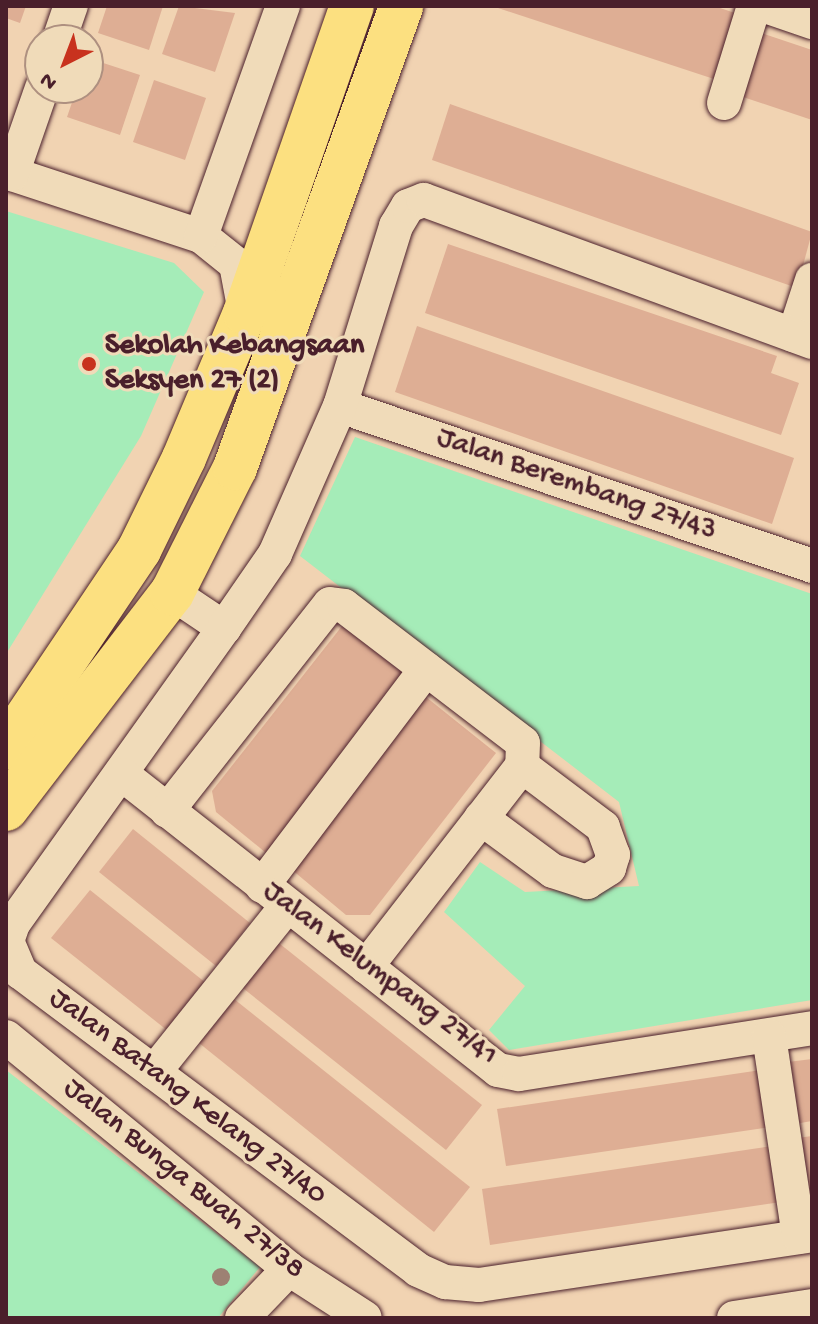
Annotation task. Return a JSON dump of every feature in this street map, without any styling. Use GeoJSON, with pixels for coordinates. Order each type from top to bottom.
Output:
{"type":"FeatureCollection","features":[{"type":"Feature","properties":{"kind":"main road"},"geometry":{"type":"LineString","coordinates":[[6,748],[139,550],[245,313],[352,6]]}},
{"type":"Feature","properties":{"kind":"main road"},"geometry":{"type":"LineString","coordinates":[[6,809],[172,593],[273,373],[401,6]]}},
{"type":"Feature","properties":{"kind":"street"},"geometry":{"type":"LineString","coordinates":[[201,236],[283,6]]}},
{"type":"Feature","properties":{"kind":"street"},"geometry":{"type":"LineString","coordinates":[[724,103],[754,6]]}},
{"type":"Feature","properties":{"kind":"street"},"geometry":{"type":"LineString","coordinates":[[765,6],[812,22]]}},
{"type":"Feature","properties":{"kind":"street"},"geometry":{"type":"LineString","coordinates":[[36,104],[9,173],[201,236],[245,240],[280,215]]}},
{"type":"Feature","properties":{"kind":"street","name":"Jalan Batang Kelang 27/40"},"geometry":{"type":"LineString","coordinates":[[803,339],[424,200],[408,206],[396,226],[340,406],[275,554],[7,941],[20,972],[418,1270],[445,1282],[479,1285],[805,1236]]}},
{"type":"Feature","properties":{"kind":"street"},"geometry":{"type":"LineString","coordinates":[[201,236],[236,264],[245,313]]}},
{"type":"Feature","properties":{"kind":"street"},"geometry":{"type":"LineString","coordinates":[[803,339],[812,280]]}},
{"type":"Feature","properties":{"kind":"street","name":"Jalan Berembang 27/43"},"geometry":{"type":"LineString","coordinates":[[340,406],[812,566]]}},
{"type":"Feature","properties":{"kind":"street"},"geometry":{"type":"LineString","coordinates":[[172,593],[224,628]]}},
{"type":"Feature","properties":{"kind":"street"},"geometry":{"type":"LineString","coordinates":[[167,811],[330,604],[344,606],[523,743],[522,766],[366,967]]}},
{"type":"Feature","properties":{"kind":"street"},"geometry":{"type":"LineString","coordinates":[[154,1072],[426,669]]}},
{"type":"Feature","properties":{"kind":"street"},"geometry":{"type":"LineString","coordinates":[[481,818],[553,871],[587,882],[609,868],[613,855],[603,827],[522,766]]}},
{"type":"Feature","properties":{"kind":"street","name":"Jalan Kelumpang 27/41"},"geometry":{"type":"LineString","coordinates":[[123,775],[478,1059],[519,1074],[812,1028]]}},
{"type":"Feature","properties":{"kind":"street"},"geometry":{"type":"LineString","coordinates":[[769,1036],[805,1236]]}},
{"type":"Feature","properties":{"kind":"street","name":"Jalan Bunga Buah 27/38"},"geometry":{"type":"LineString","coordinates":[[6,1037],[289,1269],[365,1318]]}},
{"type":"Feature","properties":{"kind":"street"},"geometry":{"type":"LineString","coordinates":[[242,1318],[289,1269]]}},
{"type":"Feature","properties":{"kind":"street"},"geometry":{"type":"LineString","coordinates":[[734,1318],[812,1306]]}},
{"type":"Feature","properties":{"kind":"green space","name":"Sekolah Kebangsaan Seksyen 27 (2)"},"geometry":{"type":"Polygon","coordinates":[[[6,211],[174,263],[204,292],[141,436],[6,654],[6,211]]]}},
{"type":"Feature","properties":{"kind":"green space"},"geometry":{"type":"Polygon","coordinates":[[[355,437],[812,594],[812,1000],[509,1050],[489,1030],[525,986],[444,912],[480,862],[525,892],[639,886],[619,802],[300,556],[355,437]]]}},
{"type":"Feature","properties":{"kind":"green space"},"geometry":{"type":"Polygon","coordinates":[[[6,1070],[260,1267],[218,1318],[6,1318],[6,1070]]]}},
{"type":"Feature","properties":{"kind":"building"},"geometry":{"type":"Polygon","coordinates":[[[6,6],[26,6],[20,23],[6,18],[6,6]]]}},
{"type":"Feature","properties":{"kind":"building"},"geometry":{"type":"Polygon","coordinates":[[[107,6],[163,6],[149,50],[104,35],[104,24],[101,24],[107,6]]]}},
{"type":"Feature","properties":{"kind":"building"},"geometry":{"type":"Polygon","coordinates":[[[179,6],[235,13],[215,72],[162,54],[179,6]]]}},
{"type":"Feature","properties":{"kind":"building"},"geometry":{"type":"Polygon","coordinates":[[[492,6],[714,6],[738,14],[717,80],[492,6]]]}},
{"type":"Feature","properties":{"kind":"building"},"geometry":{"type":"Polygon","coordinates":[[[755,31],[812,50],[812,120],[734,94],[755,31]]]}},
{"type":"Feature","properties":{"kind":"building"},"geometry":{"type":"Polygon","coordinates":[[[104,63],[140,75],[120,135],[67,117],[71,104],[104,104],[104,63]]]}},
{"type":"Feature","properties":{"kind":"building"},"geometry":{"type":"Polygon","coordinates":[[[154,80],[206,98],[185,160],[133,142],[154,80]]]}},
{"type":"Feature","properties":{"kind":"building"},"geometry":{"type":"Polygon","coordinates":[[[450,104],[812,232],[797,288],[432,160],[450,104]]]}},
{"type":"Feature","properties":{"kind":"building"},"geometry":{"type":"Polygon","coordinates":[[[448,244],[777,356],[771,373],[799,383],[781,435],[425,313],[448,244]]]}},
{"type":"Feature","properties":{"kind":"building"},"geometry":{"type":"Polygon","coordinates":[[[417,326],[794,458],[772,524],[395,392],[417,326]]]}},
{"type":"Feature","properties":{"kind":"building"},"geometry":{"type":"Polygon","coordinates":[[[342,626],[411,679],[271,857],[216,812],[212,791],[342,626]]]}},
{"type":"Feature","properties":{"kind":"building"},"geometry":{"type":"Polygon","coordinates":[[[426,697],[496,753],[370,915],[346,915],[291,869],[426,697]]]}},
{"type":"Feature","properties":{"kind":"building"},"geometry":{"type":"Polygon","coordinates":[[[133,829],[250,923],[216,966],[99,872],[133,829]]]}},
{"type":"Feature","properties":{"kind":"building"},"geometry":{"type":"Polygon","coordinates":[[[90,890],[206,983],[168,1031],[51,938],[90,890]]]}},
{"type":"Feature","properties":{"kind":"building"},"geometry":{"type":"Polygon","coordinates":[[[275,940],[482,1105],[446,1150],[239,985],[275,940]]]}},
{"type":"Feature","properties":{"kind":"building"},"geometry":{"type":"Polygon","coordinates":[[[229,995],[470,1187],[434,1232],[194,1039],[229,995]]]}},
{"type":"Feature","properties":{"kind":"building"},"geometry":{"type":"Polygon","coordinates":[[[812,1059],[812,1121],[789,1125],[780,1063],[812,1059]]]}},
{"type":"Feature","properties":{"kind":"building"},"geometry":{"type":"Polygon","coordinates":[[[761,1070],[770,1127],[506,1166],[497,1109],[761,1070]]]}},
{"type":"Feature","properties":{"kind":"building"},"geometry":{"type":"Polygon","coordinates":[[[812,1136],[812,1199],[800,1201],[790,1139],[812,1136]]]}},
{"type":"Feature","properties":{"kind":"building"},"geometry":{"type":"Polygon","coordinates":[[[772,1146],[781,1202],[490,1245],[482,1189],[772,1146]]]}},
{"type":"Feature","properties":{"kind":"place","name":"Sekolah Kebangsaan Seksyen 27 (2)"},"geometry":{"type":"Point","coordinates":[89,364]}}]}
